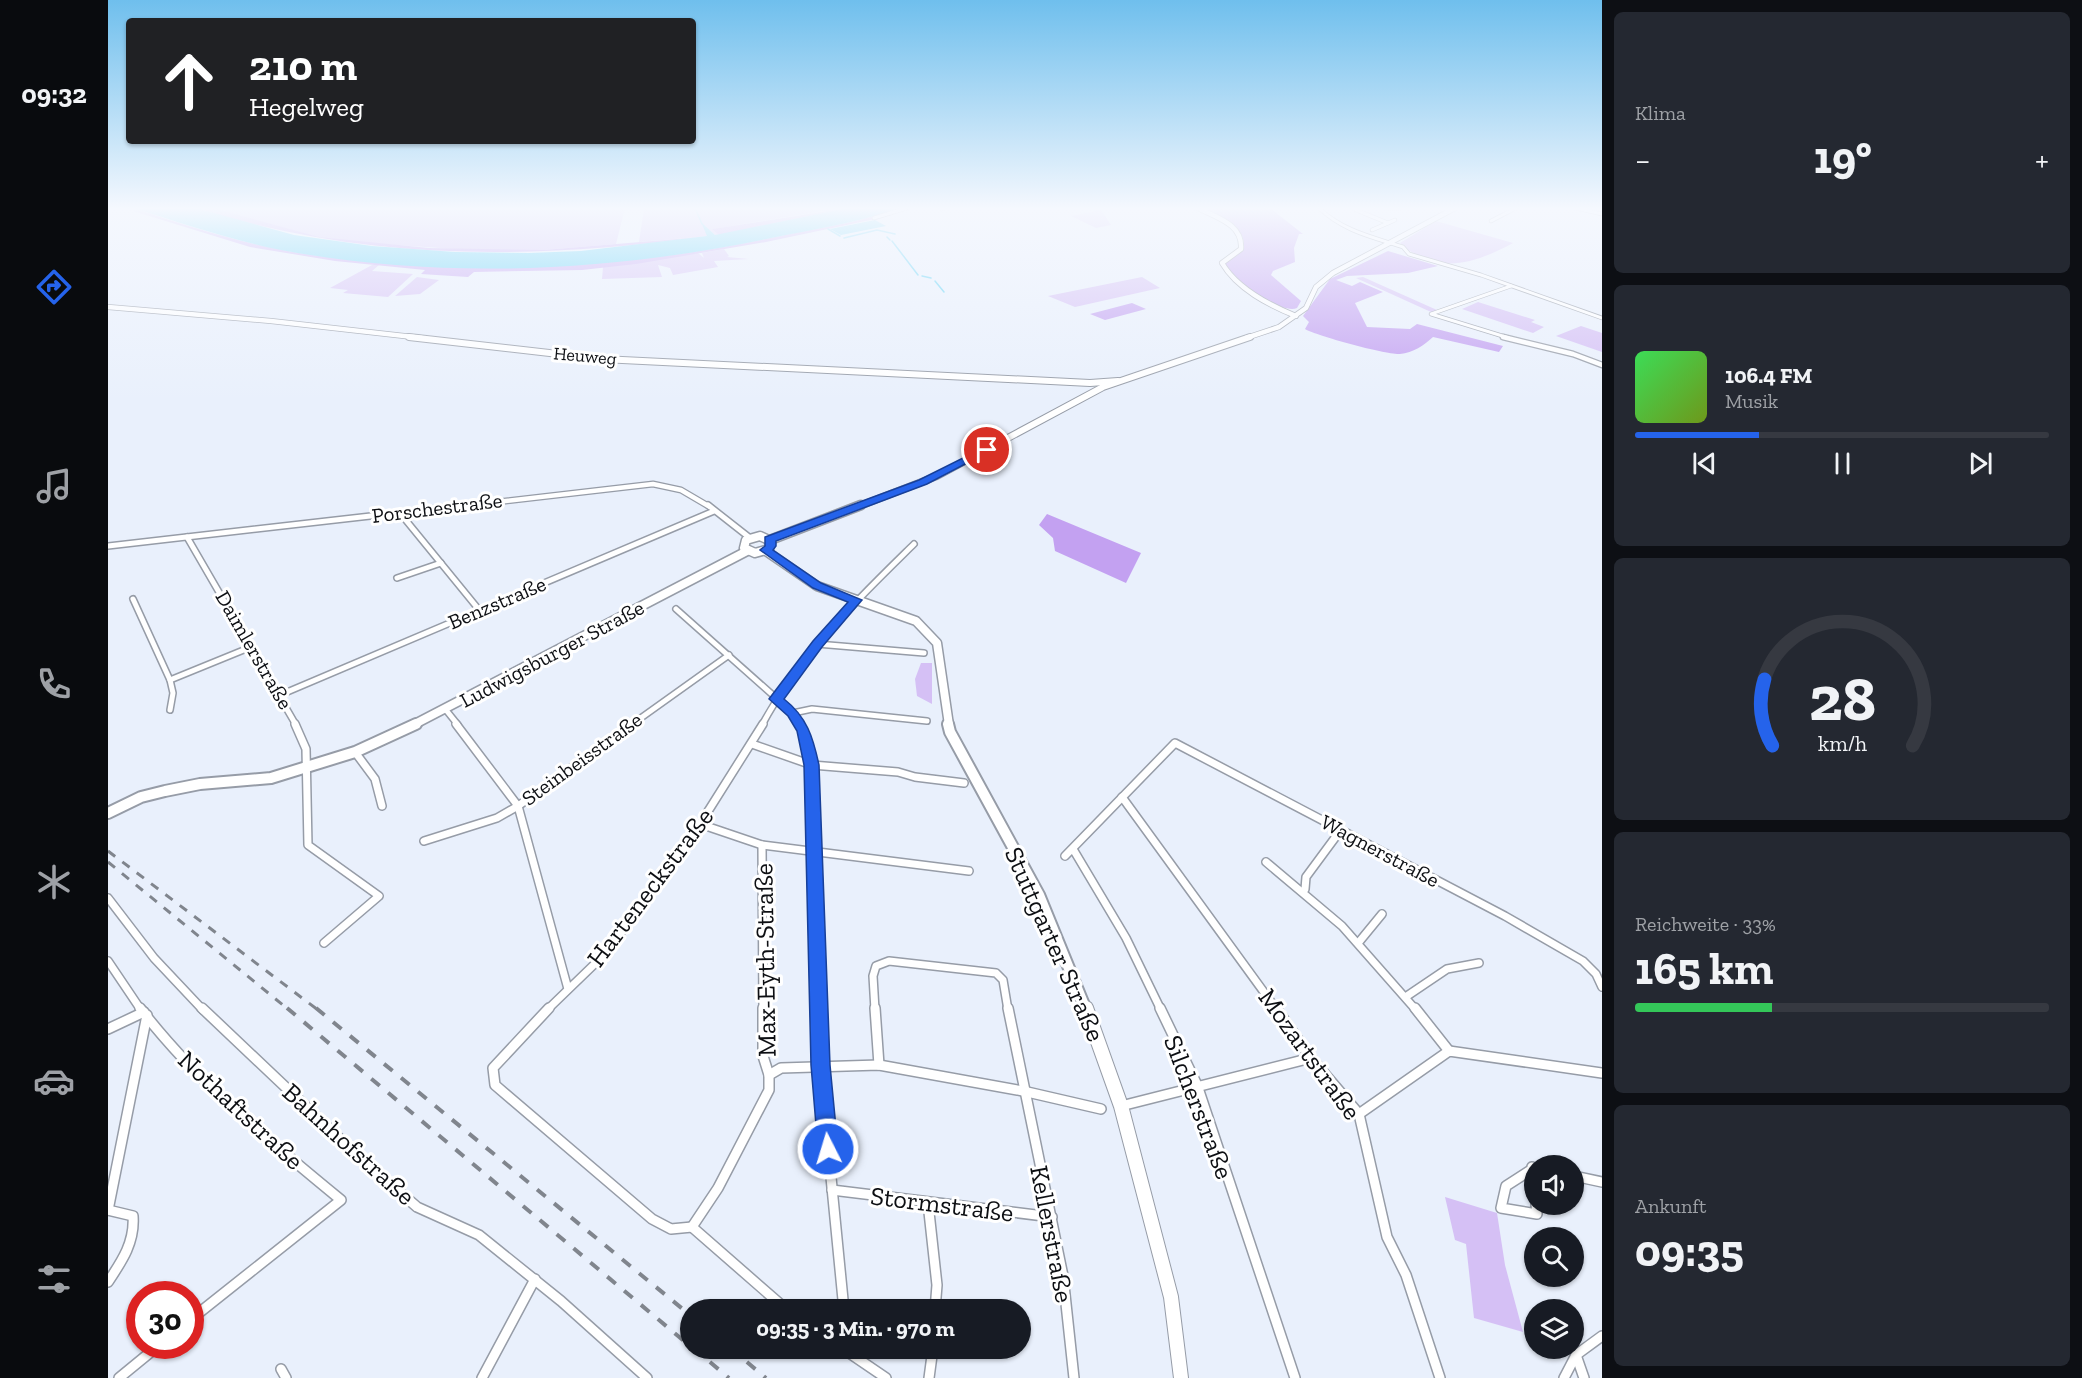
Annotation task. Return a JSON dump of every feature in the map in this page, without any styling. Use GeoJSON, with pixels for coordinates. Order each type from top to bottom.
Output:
{"type":"FeatureCollection","features":[{"type":"Feature","properties":{"kind":"street"},"geometry":{"type":"LineString","coordinates":[[1228,272],[1274,306],[1296,316]]}},
{"type":"Feature","properties":{"kind":"street"},"geometry":{"type":"LineString","coordinates":[[770,540],[771,546],[755,553],[747,551],[743,544],[750,538],[760,536],[770,540],[923,482],[1118,381],[1270,331],[1306,308],[1324,279],[1336,272]]}},
{"type":"Feature","properties":{"kind":"street"},"geometry":{"type":"LineString","coordinates":[[1467,272],[1602,318]]}},
{"type":"Feature","properties":{"kind":"street"},"geometry":{"type":"LineString","coordinates":[[1512,286],[1431,314],[1495,335],[1573,354],[1602,365]]}},
{"type":"Feature","properties":{"kind":"street","name":"Heuweg"},"geometry":{"type":"LineString","coordinates":[[108,307],[271,321],[603,359],[1083,382],[1118,381]]}},
{"type":"Feature","properties":{"kind":"street"},"geometry":{"type":"LineString","coordinates":[[1065,381],[1095,391]]}},
{"type":"Feature","properties":{"kind":"street"},"geometry":{"type":"LineString","coordinates":[[1083,382],[1092,386],[1095,391]]}},
{"type":"Feature","properties":{"kind":"street","name":"Porschestraße"},"geometry":{"type":"LineString","coordinates":[[108,546],[653,484],[682,489],[750,538]]}},
{"type":"Feature","properties":{"kind":"street","name":"Benzstraße"},"geometry":{"type":"LineString","coordinates":[[280,695],[714,511]]}},
{"type":"Feature","properties":{"kind":"street"},"geometry":{"type":"LineString","coordinates":[[400,513],[480,611]]}},
{"type":"Feature","properties":{"kind":"street","name":"Daimlerstraße"},"geometry":{"type":"LineString","coordinates":[[187,537],[303,738],[308,845],[379,896],[324,943]]}},
{"type":"Feature","properties":{"kind":"street","name":"Harteneckstraße"},"geometry":{"type":"LineString","coordinates":[[692,1227],[671,1229],[652,1219],[495,1084],[493,1068],[502,1055],[548,1013],[568,989],[606,953],[700,824],[752,744],[776,699],[817,644],[856,600],[914,544]]}},
{"type":"Feature","properties":{"kind":"street","name":"Stuttgarter Straße"},"geometry":{"type":"LineString","coordinates":[[766,550],[817,586],[916,621],[937,643],[943,701],[950,732],[1039,895],[1077,983],[1121,1106],[1171,1297],[1181,1378]]}},
{"type":"Feature","properties":{"kind":"street","name":"Ludwigsburger Straße"},"geometry":{"type":"LineString","coordinates":[[108,813],[141,797],[165,791],[200,784],[271,778],[355,752],[446,710],[747,551]]}},
{"type":"Feature","properties":{"kind":"street"},"geometry":{"type":"LineString","coordinates":[[396,578],[441,563]]}},
{"type":"Feature","properties":{"kind":"street"},"geometry":{"type":"LineString","coordinates":[[133,599],[170,680],[172,693],[170,710]]}},
{"type":"Feature","properties":{"kind":"street"},"geometry":{"type":"LineString","coordinates":[[676,609],[793,713],[804,730],[812,765],[820,1065],[843,1299]]}},
{"type":"Feature","properties":{"kind":"street"},"geometry":{"type":"LineString","coordinates":[[817,644],[924,653]]}},
{"type":"Feature","properties":{"kind":"street"},"geometry":{"type":"LineString","coordinates":[[170,680],[251,648]]}},
{"type":"Feature","properties":{"kind":"street","name":"Steinbeisstraße"},"geometry":{"type":"LineString","coordinates":[[424,841],[497,818],[518,806],[729,655]]}},
{"type":"Feature","properties":{"kind":"street"},"geometry":{"type":"LineString","coordinates":[[793,713],[812,709],[927,721]]}},
{"type":"Feature","properties":{"kind":"street"},"geometry":{"type":"LineString","coordinates":[[446,710],[518,806],[568,989]]}},
{"type":"Feature","properties":{"kind":"street","name":"Wagnerstraße"},"geometry":{"type":"LineString","coordinates":[[1122,797],[1175,743],[1505,916],[1584,960],[1596,974],[1602,987]]}},
{"type":"Feature","properties":{"kind":"street"},"geometry":{"type":"LineString","coordinates":[[752,744],[812,765],[898,772],[915,777],[964,783]]}},
{"type":"Feature","properties":{"kind":"street"},"geometry":{"type":"LineString","coordinates":[[355,752],[375,779],[382,806]]}},
{"type":"Feature","properties":{"kind":"street"},"geometry":{"type":"LineString","coordinates":[[1065,856],[1122,797]]}},
{"type":"Feature","properties":{"kind":"street","name":"Mozartstraße"},"geometry":{"type":"LineString","coordinates":[[1122,797],[1311,1058],[1359,1114],[1387,1237],[1406,1275],[1440,1378]]}},
{"type":"Feature","properties":{"kind":"street"},"geometry":{"type":"LineString","coordinates":[[700,824],[762,845],[969,871]]}},
{"type":"Feature","properties":{"kind":"street"},"geometry":{"type":"LineString","coordinates":[[1305,889],[1306,877],[1340,831]]}},
{"type":"Feature","properties":{"kind":"street","name":"Max-Eyth-Straße"},"geometry":{"type":"LineString","coordinates":[[692,1227],[747,1135],[769,1090],[769,1075],[763,1056],[762,845]]}},
{"type":"Feature","properties":{"kind":"street","name":"Silcherstraße"},"geometry":{"type":"LineString","coordinates":[[1073,849],[1126,938],[1197,1085],[1294,1378]]}},
{"type":"Feature","properties":{"kind":"street"},"geometry":{"type":"LineString","coordinates":[[1266,862],[1305,889],[1359,942],[1407,996],[1449,1051]]}},
{"type":"Feature","properties":{"kind":"street","name":"Bahnhofstraße"},"geometry":{"type":"LineString","coordinates":[[108,898],[154,958],[190,997],[360,1158],[417,1207],[479,1235],[535,1280],[647,1378]]}},
{"type":"Feature","properties":{"kind":"street"},"geometry":{"type":"LineString","coordinates":[[1359,942],[1382,914]]}},
{"type":"Feature","properties":{"kind":"street","name":"Nothaftstraße"},"geometry":{"type":"LineString","coordinates":[[108,961],[184,1062],[251,1125],[341,1200],[204,1309]]}},
{"type":"Feature","properties":{"kind":"street","name":"Kellerstraße"},"geometry":{"type":"LineString","coordinates":[[879,1065],[873,976],[876,966],[889,961],[996,974],[1003,980],[1023,1091],[1063,1276],[1074,1378]]}},
{"type":"Feature","properties":{"kind":"street"},"geometry":{"type":"LineString","coordinates":[[1407,996],[1448,969],[1479,963]]}},
{"type":"Feature","properties":{"kind":"street"},"geometry":{"type":"LineString","coordinates":[[108,1029],[145,1013]]}},
{"type":"Feature","properties":{"kind":"street"},"geometry":{"type":"LineString","coordinates":[[108,1282],[131,1244],[135,1228],[133,1216],[108,1210],[145,1013]]}},
{"type":"Feature","properties":{"kind":"street"},"geometry":{"type":"LineString","coordinates":[[1359,1114],[1449,1051],[1602,1073]]}},
{"type":"Feature","properties":{"kind":"street"},"geometry":{"type":"LineString","coordinates":[[1121,1106],[1311,1058]]}},
{"type":"Feature","properties":{"kind":"street","name":"Max-Eyth-Straße"},"geometry":{"type":"LineString","coordinates":[[769,1075],[781,1068],[820,1065],[879,1065],[1023,1091],[1101,1109]]}},
{"type":"Feature","properties":{"kind":"street"},"geometry":{"type":"LineString","coordinates":[[1524,1174],[1506,1186],[1501,1208],[1524,1212]]}},
{"type":"Feature","properties":{"kind":"street"},"geometry":{"type":"LineString","coordinates":[[1584,1178],[1602,1182]]}},
{"type":"Feature","properties":{"kind":"street","name":"Stormstraße"},"geometry":{"type":"LineString","coordinates":[[832,1190],[1052,1217]]}},
{"type":"Feature","properties":{"kind":"street"},"geometry":{"type":"LineString","coordinates":[[928,1203],[937,1284],[936,1299]]}},
{"type":"Feature","properties":{"kind":"street"},"geometry":{"type":"LineString","coordinates":[[692,1227],[774,1299]]}},
{"type":"Feature","properties":{"kind":"street"},"geometry":{"type":"LineString","coordinates":[[482,1378],[535,1280]]}},
{"type":"Feature","properties":{"kind":"street"},"geometry":{"type":"LineString","coordinates":[[1584,1349],[1602,1336]]}},
{"type":"Feature","properties":{"kind":"street"},"geometry":{"type":"LineString","coordinates":[[119,1378],[142,1359]]}},
{"type":"Feature","properties":{"kind":"street"},"geometry":{"type":"LineString","coordinates":[[857,1359],[886,1378]]}},
{"type":"Feature","properties":{"kind":"street"},"geometry":{"type":"LineString","coordinates":[[929,1378],[932,1359]]}},
{"type":"Feature","properties":{"kind":"street"},"geometry":{"type":"LineString","coordinates":[[1564,1378],[1574,1359]]}},
{"type":"Feature","properties":{"kind":"street"},"geometry":{"type":"LineString","coordinates":[[1577,1359],[1584,1378]]}},
{"type":"Feature","properties":{"kind":"shaded area"},"geometry":{"type":"Polygon","coordinates":[[[359,272],[413,274],[388,297],[343,293],[348,290],[330,288],[359,272]]]}},
{"type":"Feature","properties":{"kind":"shaded area"},"geometry":{"type":"Polygon","coordinates":[[[423,272],[474,272],[468,277],[421,274],[423,272]]]}},
{"type":"Feature","properties":{"kind":"shaded area"},"geometry":{"type":"Polygon","coordinates":[[[603,272],[660,272],[662,277],[602,279],[603,272]]]}},
{"type":"Feature","properties":{"kind":"shaded area"},"geometry":{"type":"Polygon","coordinates":[[[1231,272],[1272,272],[1271,275],[1301,301],[1297,308],[1289,309],[1280,306],[1247,287],[1231,272]]]}},
{"type":"Feature","properties":{"kind":"shaded area"},"geometry":{"type":"Polygon","coordinates":[[[1344,272],[1411,272],[1347,276],[1336,280],[1352,286],[1360,282],[1383,292],[1355,303],[1367,327],[1410,329],[1417,324],[1503,346],[1499,352],[1433,337],[1414,350],[1393,354],[1312,332],[1305,329],[1309,322],[1303,316],[1330,279],[1344,272]]]}},
{"type":"Feature","properties":{"kind":"shaded area"},"geometry":{"type":"Polygon","coordinates":[[[417,277],[439,280],[420,294],[395,296],[417,277]]]}},
{"type":"Feature","properties":{"kind":"shaded area"},"geometry":{"type":"Polygon","coordinates":[[[1142,277],[1160,288],[1075,307],[1048,296],[1142,277]]]}},
{"type":"Feature","properties":{"kind":"shaded area"},"geometry":{"type":"Polygon","coordinates":[[[1363,277],[1437,310],[1431,312],[1356,278],[1363,277]]]}},
{"type":"Feature","properties":{"kind":"shaded area"},"geometry":{"type":"Polygon","coordinates":[[[1478,302],[1535,320],[1531,322],[1544,327],[1533,333],[1462,309],[1478,302]]]}},
{"type":"Feature","properties":{"kind":"shaded area"},"geometry":{"type":"Polygon","coordinates":[[[1132,303],[1146,309],[1105,320],[1090,314],[1132,303]]]}},
{"type":"Feature","properties":{"kind":"shaded area"},"geometry":{"type":"Polygon","coordinates":[[[1581,326],[1602,333],[1602,352],[1556,336],[1581,326]]]}},
{"type":"Feature","properties":{"kind":"shaded area"},"geometry":{"type":"Polygon","coordinates":[[[1047,514],[1141,553],[1126,583],[1055,551],[1053,538],[1039,525],[1047,514]]]}},
{"type":"Feature","properties":{"kind":"shaded area"},"geometry":{"type":"Polygon","coordinates":[[[921,663],[932,663],[932,704],[917,696],[915,679],[921,663]]]}},
{"type":"Feature","properties":{"kind":"shaded area"},"geometry":{"type":"Polygon","coordinates":[[[1445,1197],[1497,1213],[1505,1265],[1523,1332],[1474,1318],[1466,1244],[1455,1240],[1445,1197]]]}},
{"type":"Feature","properties":{"kind":"waterway"},"geometry":{"type":"LineString","coordinates":[[922,276],[931,278]]}},
{"type":"Feature","properties":{"kind":"waterway"},"geometry":{"type":"LineString","coordinates":[[935,281],[944,292]]}},
{"type":"Feature","properties":{"kind":"railway"},"geometry":{"type":"LineString","coordinates":[[108,851],[318,1010]]}},
{"type":"Feature","properties":{"kind":"railway"},"geometry":{"type":"LineString","coordinates":[[108,862],[289,1010]]}},
{"type":"Feature","properties":{"kind":"railway"},"geometry":{"type":"LineString","coordinates":[[287,1008],[680,1338]]}},
{"type":"Feature","properties":{"kind":"railway"},"geometry":{"type":"LineString","coordinates":[[316,1008],[680,1307]]}},
{"type":"Feature","properties":{"kind":"railway"},"geometry":{"type":"LineString","coordinates":[[706,1359],[729,1378]]}},
{"type":"Feature","properties":{"kind":"railway"},"geometry":{"type":"LineString","coordinates":[[743,1359],[766,1378]]}},
{"type":"Feature","properties":{"kind":"route"},"geometry":{"type":"LineString","coordinates":[[828,1149],[820,1065],[812,765],[804,730],[793,713],[776,699],[817,644],[856,600],[817,586],[766,550],[771,546],[770,540],[823,517],[923,482],[987,450]]}}]}
